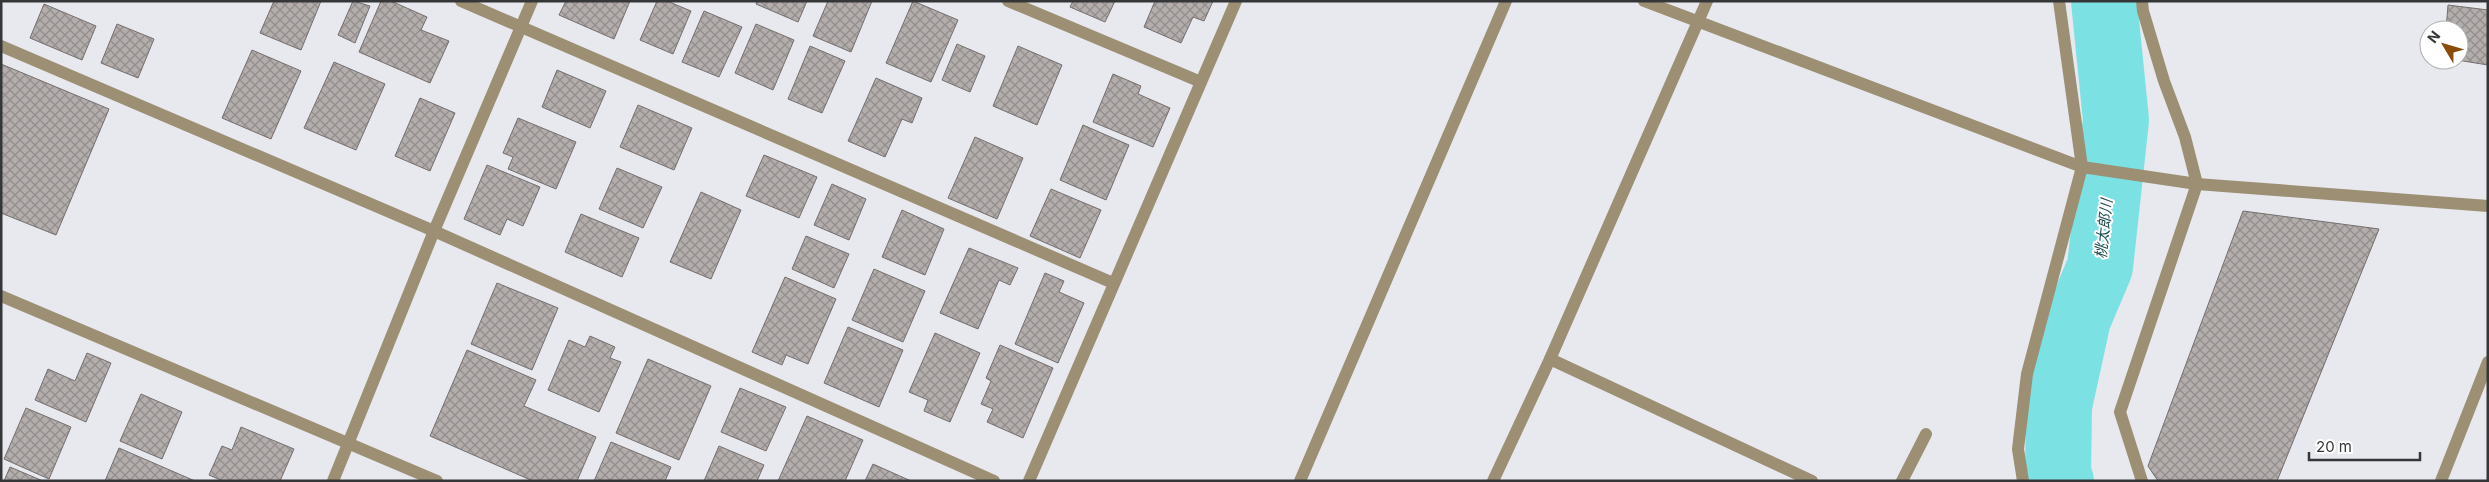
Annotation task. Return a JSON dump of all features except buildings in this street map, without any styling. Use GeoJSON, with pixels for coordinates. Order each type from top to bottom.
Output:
{"type":"FeatureCollection","features":[{"type":"Feature","properties":{"kind":"street"},"geometry":{"type":"LineString","coordinates":[[461,1],[1113,283]]}},
{"type":"Feature","properties":{"kind":"street"},"geometry":{"type":"LineString","coordinates":[[333,481],[434,231],[532,1]]}},
{"type":"Feature","properties":{"kind":"street"},"geometry":{"type":"LineString","coordinates":[[1008,1],[1201,82]]}},
{"type":"Feature","properties":{"kind":"street"},"geometry":{"type":"LineString","coordinates":[[1029,481],[1236,1]]}},
{"type":"Feature","properties":{"kind":"street"},"geometry":{"type":"LineString","coordinates":[[1300,481],[1506,1]]}},
{"type":"Feature","properties":{"kind":"street"},"geometry":{"type":"LineString","coordinates":[[1644,1],[2082,167],[2197,184],[2488,206]]}},
{"type":"Feature","properties":{"kind":"street"},"geometry":{"type":"LineString","coordinates":[[1494,481],[1550,359],[1706,1]]}},
{"type":"Feature","properties":{"kind":"street"},"geometry":{"type":"LineString","coordinates":[[2023,481],[2018,449],[2027,374],[2082,167],[2059,1]]}},
{"type":"Feature","properties":{"kind":"street"},"geometry":{"type":"LineString","coordinates":[[2142,1],[2143,11],[2164,81],[2185,137],[2197,184],[2120,412],[2142,481]]}},
{"type":"Feature","properties":{"kind":"street"},"geometry":{"type":"LineString","coordinates":[[1,46],[434,231],[994,481]]}},
{"type":"Feature","properties":{"kind":"street"},"geometry":{"type":"LineString","coordinates":[[1,296],[438,481]]}},
{"type":"Feature","properties":{"kind":"street"},"geometry":{"type":"LineString","coordinates":[[1550,359],[1812,481]]}},
{"type":"Feature","properties":{"kind":"street"},"geometry":{"type":"LineString","coordinates":[[2441,481],[2488,362]]}},
{"type":"Feature","properties":{"kind":"street"},"geometry":{"type":"LineString","coordinates":[[1902,481],[1926,434]]}},
{"type":"Feature","properties":{"kind":"waterway","name":"桃太郎川"},"geometry":{"type":"LineString","coordinates":[[2061,481],[2058,475],[2059,406],[2078,319],[2100,267],[2116,120],[2104,1]]}}]}
